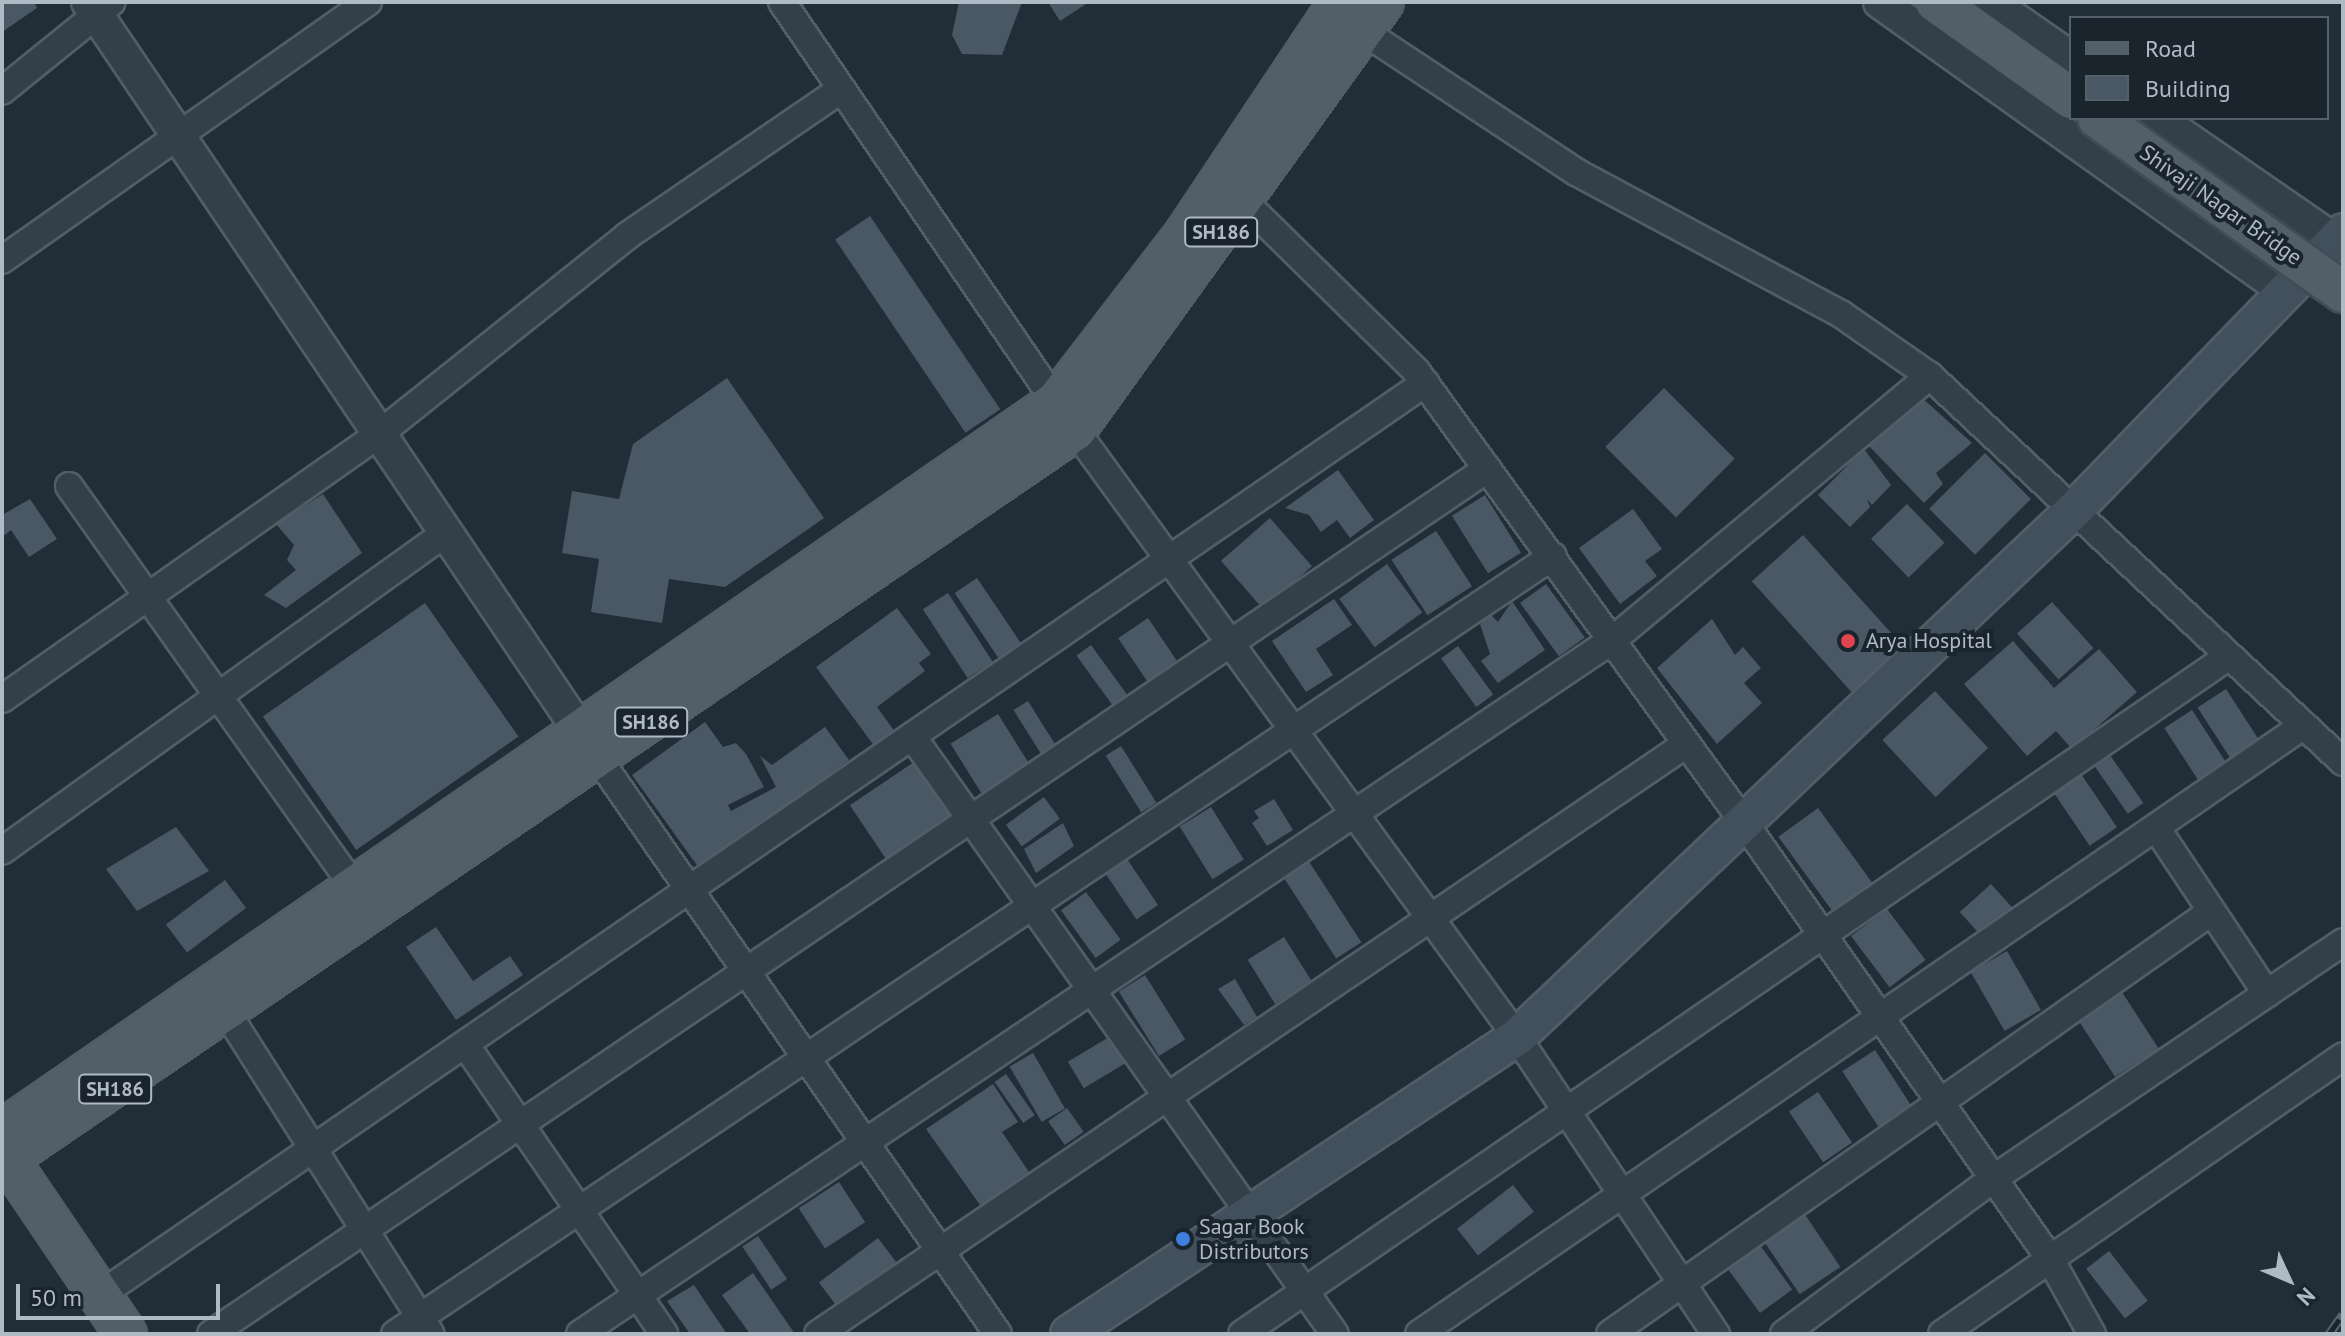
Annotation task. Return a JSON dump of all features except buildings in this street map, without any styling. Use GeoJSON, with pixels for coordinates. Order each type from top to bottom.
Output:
{"type":"FeatureCollection","features":[{"type":"Feature","properties":{"kind":"main road"},"geometry":{"type":"LineString","coordinates":[[1936,2],[2069,97]]}},
{"type":"Feature","properties":{"kind":"main road","name":"SH186"},"geometry":{"type":"LineString","coordinates":[[4,1151],[227,1013],[590,746],[1065,416],[1362,12]]}},
{"type":"Feature","properties":{"kind":"main road","name":"Shivaji Nagar Bridge"},"geometry":{"type":"LineString","coordinates":[[2101,120],[2343,292]]}},
{"type":"Feature","properties":{"kind":"main road"},"geometry":{"type":"LineString","coordinates":[[1069,1334],[1517,1037],[2076,508],[2339,236]]}},
{"type":"Feature","properties":{"kind":"main road"},"geometry":{"type":"LineString","coordinates":[[126,1334],[4,1151],[354,887],[590,746]]}},
{"type":"Feature","properties":{"kind":"street"},"geometry":{"type":"LineString","coordinates":[[2,260],[180,140],[368,2]]}},
{"type":"Feature","properties":{"kind":"street"},"geometry":{"type":"LineString","coordinates":[[782,2],[1065,416],[1517,1037],[1716,1334]]}},
{"type":"Feature","properties":{"kind":"street"},"geometry":{"type":"LineString","coordinates":[[1880,2],[2286,292]]}},
{"type":"Feature","properties":{"kind":"street"},"geometry":{"type":"LineString","coordinates":[[1990,2],[2069,57]]}},
{"type":"Feature","properties":{"kind":"street"},"geometry":{"type":"LineString","coordinates":[[2,91],[98,6],[180,140],[444,534],[688,891],[998,1334]]}},
{"type":"Feature","properties":{"kind":"street"},"geometry":{"type":"LineString","coordinates":[[1362,12],[1576,172],[1841,314],[1930,376],[2076,508],[2343,762]]}},
{"type":"Feature","properties":{"kind":"street"},"geometry":{"type":"LineString","coordinates":[[2,699],[378,435],[627,236],[842,89]]}},
{"type":"Feature","properties":{"kind":"street"},"geometry":{"type":"LineString","coordinates":[[2160,120],[2339,236]]}},
{"type":"Feature","properties":{"kind":"street"},"geometry":{"type":"LineString","coordinates":[[1233,190],[1425,383],[1614,639],[1685,745],[1745,824],[1990,1181],[2050,1259],[2092,1334]]}},
{"type":"Feature","properties":{"kind":"street"},"geometry":{"type":"LineString","coordinates":[[580,1334],[865,1145],[1090,987],[1357,816],[1614,639],[1930,376]]}},
{"type":"Feature","properties":{"kind":"street"},"geometry":{"type":"LineString","coordinates":[[100,1295],[1425,383]]}},
{"type":"Feature","properties":{"kind":"street"},"geometry":{"type":"LineString","coordinates":[[211,1334],[1487,469]]}},
{"type":"Feature","properties":{"kind":"street"},"geometry":{"type":"LineString","coordinates":[[69,486],[214,699],[354,887]]}},
{"type":"Feature","properties":{"kind":"street"},"geometry":{"type":"LineString","coordinates":[[2,851],[444,534]]}},
{"type":"Feature","properties":{"kind":"street"},"geometry":{"type":"LineString","coordinates":[[395,1334],[426,1326],[579,1211],[1553,556]]}},
{"type":"Feature","properties":{"kind":"street"},"geometry":{"type":"LineString","coordinates":[[1242,1334],[1823,939],[2229,656]]}},
{"type":"Feature","properties":{"kind":"street"},"geometry":{"type":"LineString","coordinates":[[1419,1334],[2304,725]]}},
{"type":"Feature","properties":{"kind":"street"},"geometry":{"type":"LineString","coordinates":[[912,736],[1335,1334]]}},
{"type":"Feature","properties":{"kind":"street"},"geometry":{"type":"LineString","coordinates":[[818,1334],[1428,913],[1685,745]]}},
{"type":"Feature","properties":{"kind":"street"},"geometry":{"type":"LineString","coordinates":[[2157,829],[2267,994]]}},
{"type":"Feature","properties":{"kind":"street"},"geometry":{"type":"LineString","coordinates":[[1610,1334],[1683,1287],[1936,1103],[2211,912]]}},
{"type":"Feature","properties":{"kind":"street"},"geometry":{"type":"LineString","coordinates":[[1784,1334],[1990,1181],[2343,942]]}},
{"type":"Feature","properties":{"kind":"street"},"geometry":{"type":"LineString","coordinates":[[227,1013],[426,1326]]}},
{"type":"Feature","properties":{"kind":"street"},"geometry":{"type":"LineString","coordinates":[[465,1044],[664,1334]]}},
{"type":"Feature","properties":{"kind":"street"},"geometry":{"type":"LineString","coordinates":[[1942,1334],[2343,1056]]}},
{"type":"Feature","properties":{"kind":"railway"},"geometry":{"type":"LineString","coordinates":[[2329,1334],[2343,1314]]}},
{"type":"Feature","properties":{"kind":"place","name":"Arya Hospital"},"geometry":{"type":"Point","coordinates":[1848,641]}},
{"type":"Feature","properties":{"kind":"place","name":"Sagar Book Distributors"},"geometry":{"type":"Point","coordinates":[1183,1239]}}]}
